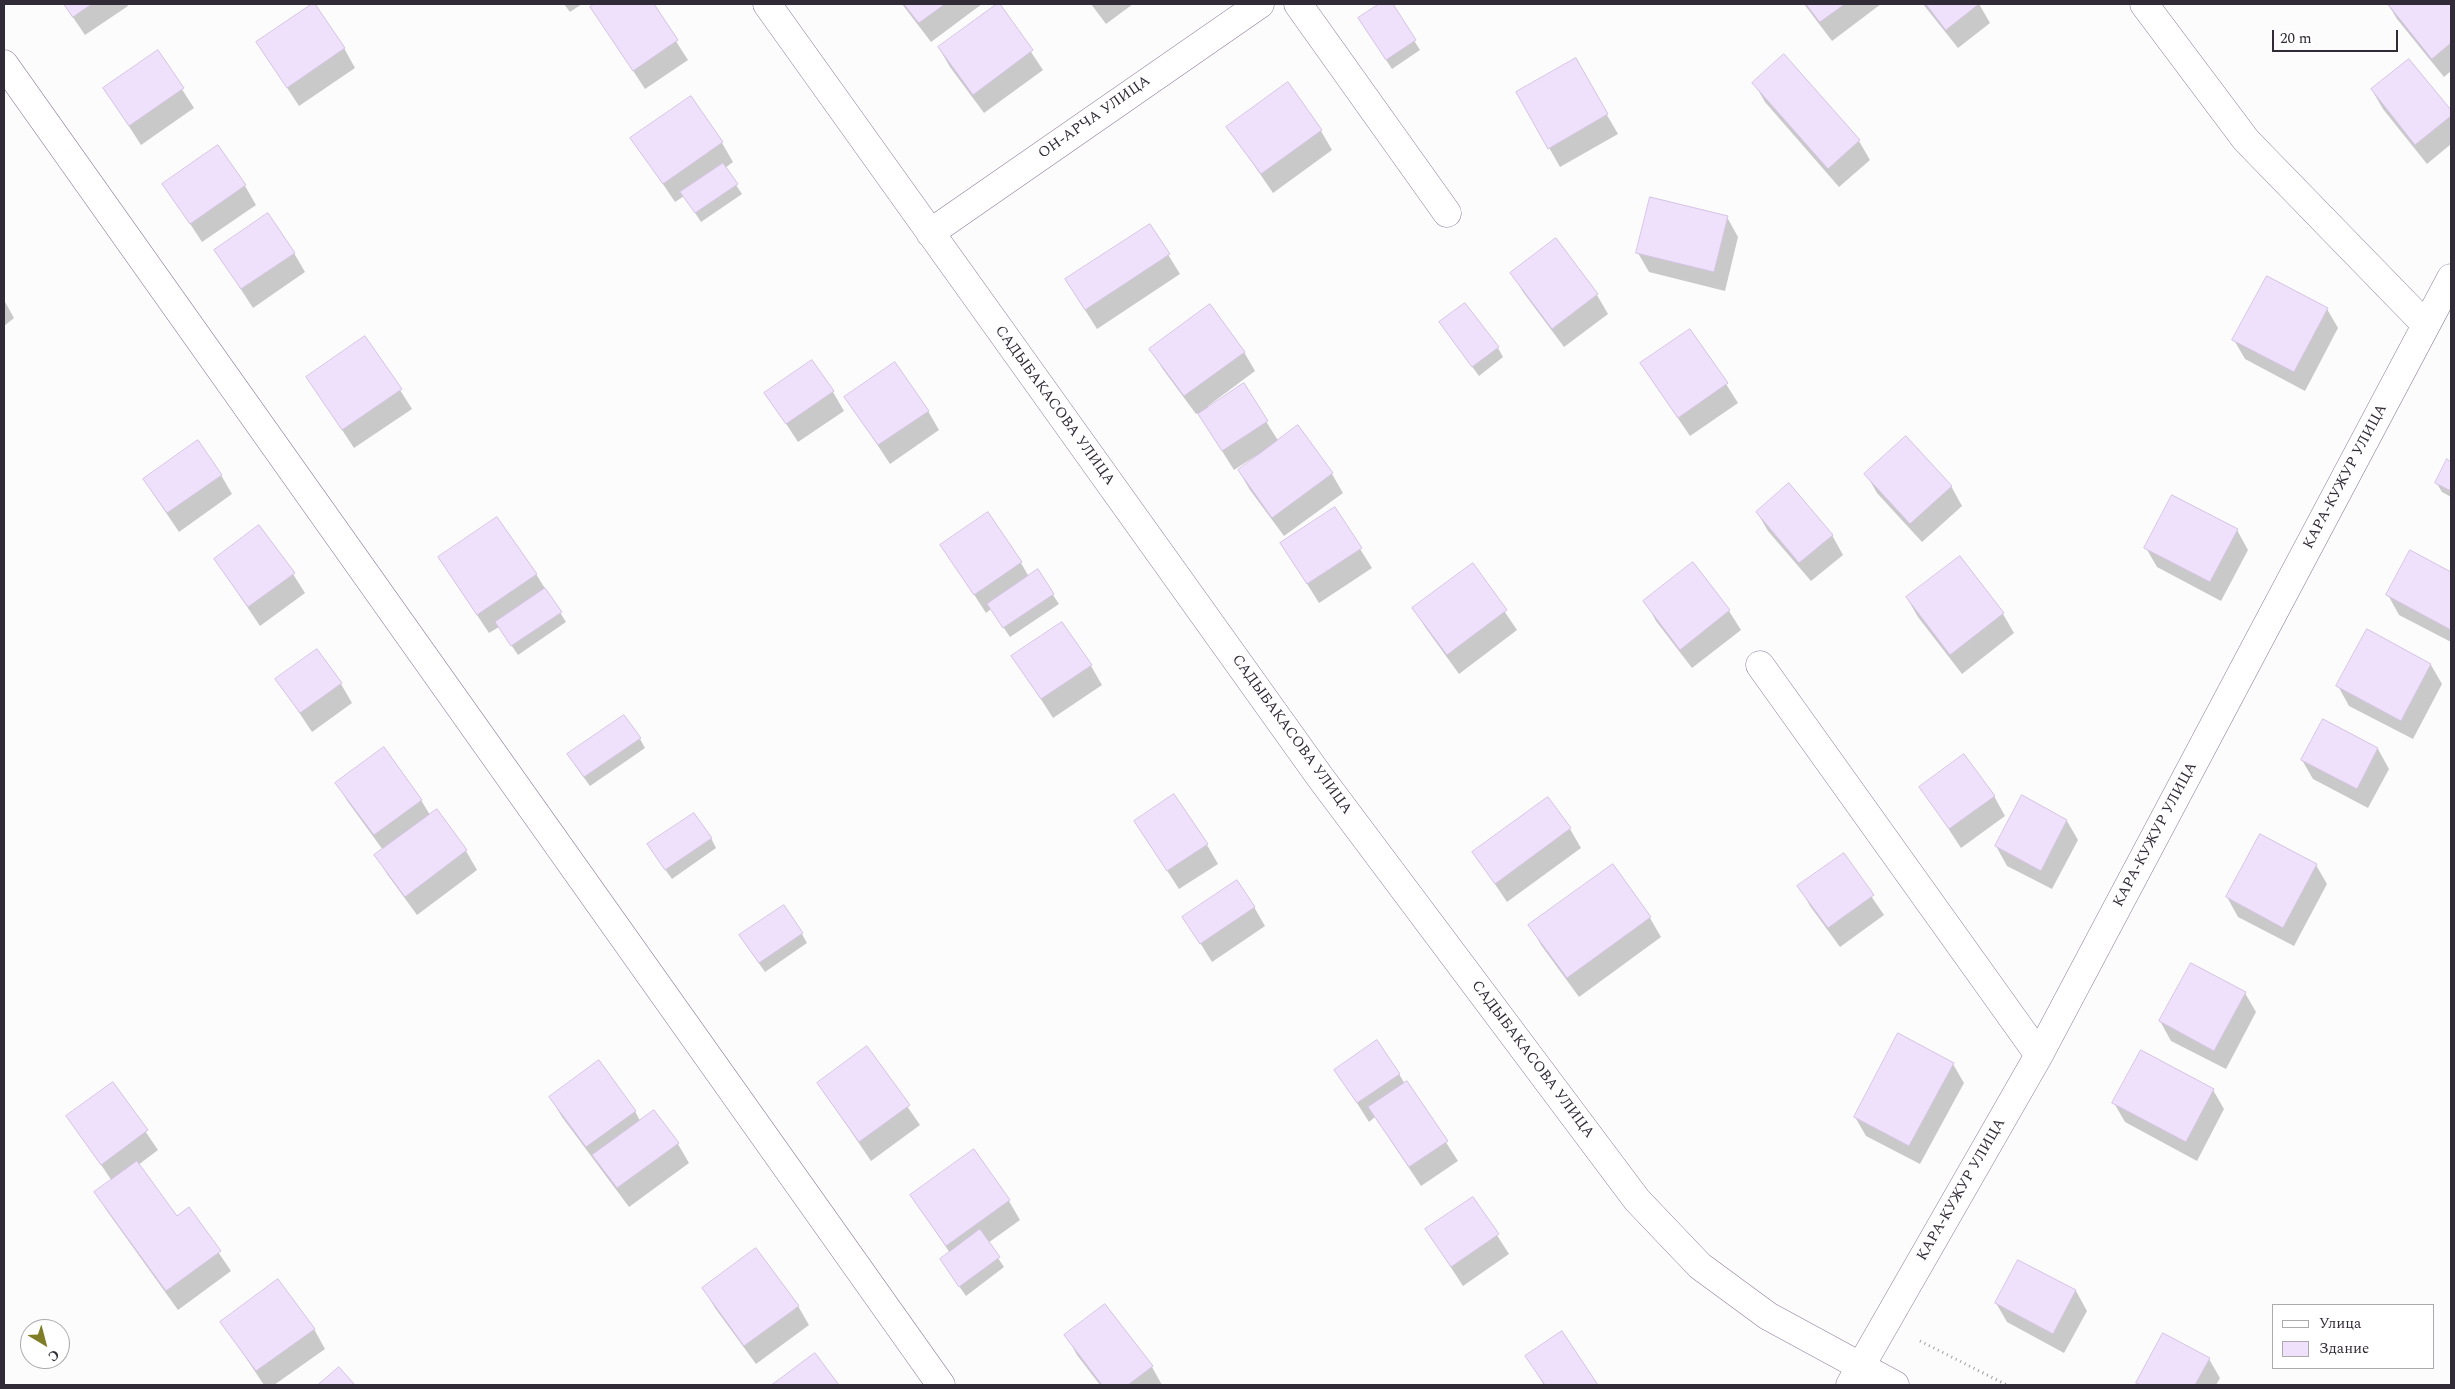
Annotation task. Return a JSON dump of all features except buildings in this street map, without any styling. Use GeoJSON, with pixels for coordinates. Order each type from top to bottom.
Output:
{"type":"FeatureCollection","features":[{"type":"Feature","properties":{"kind":"street","name":"САДЫБАКАСОВА УЛИЦА"},"geometry":{"type":"LineString","coordinates":[[767,4],[1320,777],[1637,1200],[1700,1266],[1768,1316],[1855,1376],[1895,1385]]}},
{"type":"Feature","properties":{"kind":"street","name":"ОН-АРЧА УЛИЦА"},"geometry":{"type":"LineString","coordinates":[[930,233],[1260,4]]}},
{"type":"Feature","properties":{"kind":"street"},"geometry":{"type":"LineString","coordinates":[[1298,4],[1446,213]]}},
{"type":"Feature","properties":{"kind":"street"},"geometry":{"type":"LineString","coordinates":[[2144,4],[2246,140],[2426,325]]}},
{"type":"Feature","properties":{"kind":"street"},"geometry":{"type":"LineString","coordinates":[[4,64],[941,1385]]}},
{"type":"Feature","properties":{"kind":"street","name":"КАРА-КУЖУР УЛИЦА"},"geometry":{"type":"LineString","coordinates":[[1855,1376],[2039,1055],[2451,278]]}},
{"type":"Feature","properties":{"kind":"street"},"geometry":{"type":"LineString","coordinates":[[1760,665],[2039,1055]]}},
{"type":"Feature","properties":{"kind":"path"},"geometry":{"type":"LineString","coordinates":[[1920,1340],[2008,1385]]}}]}
